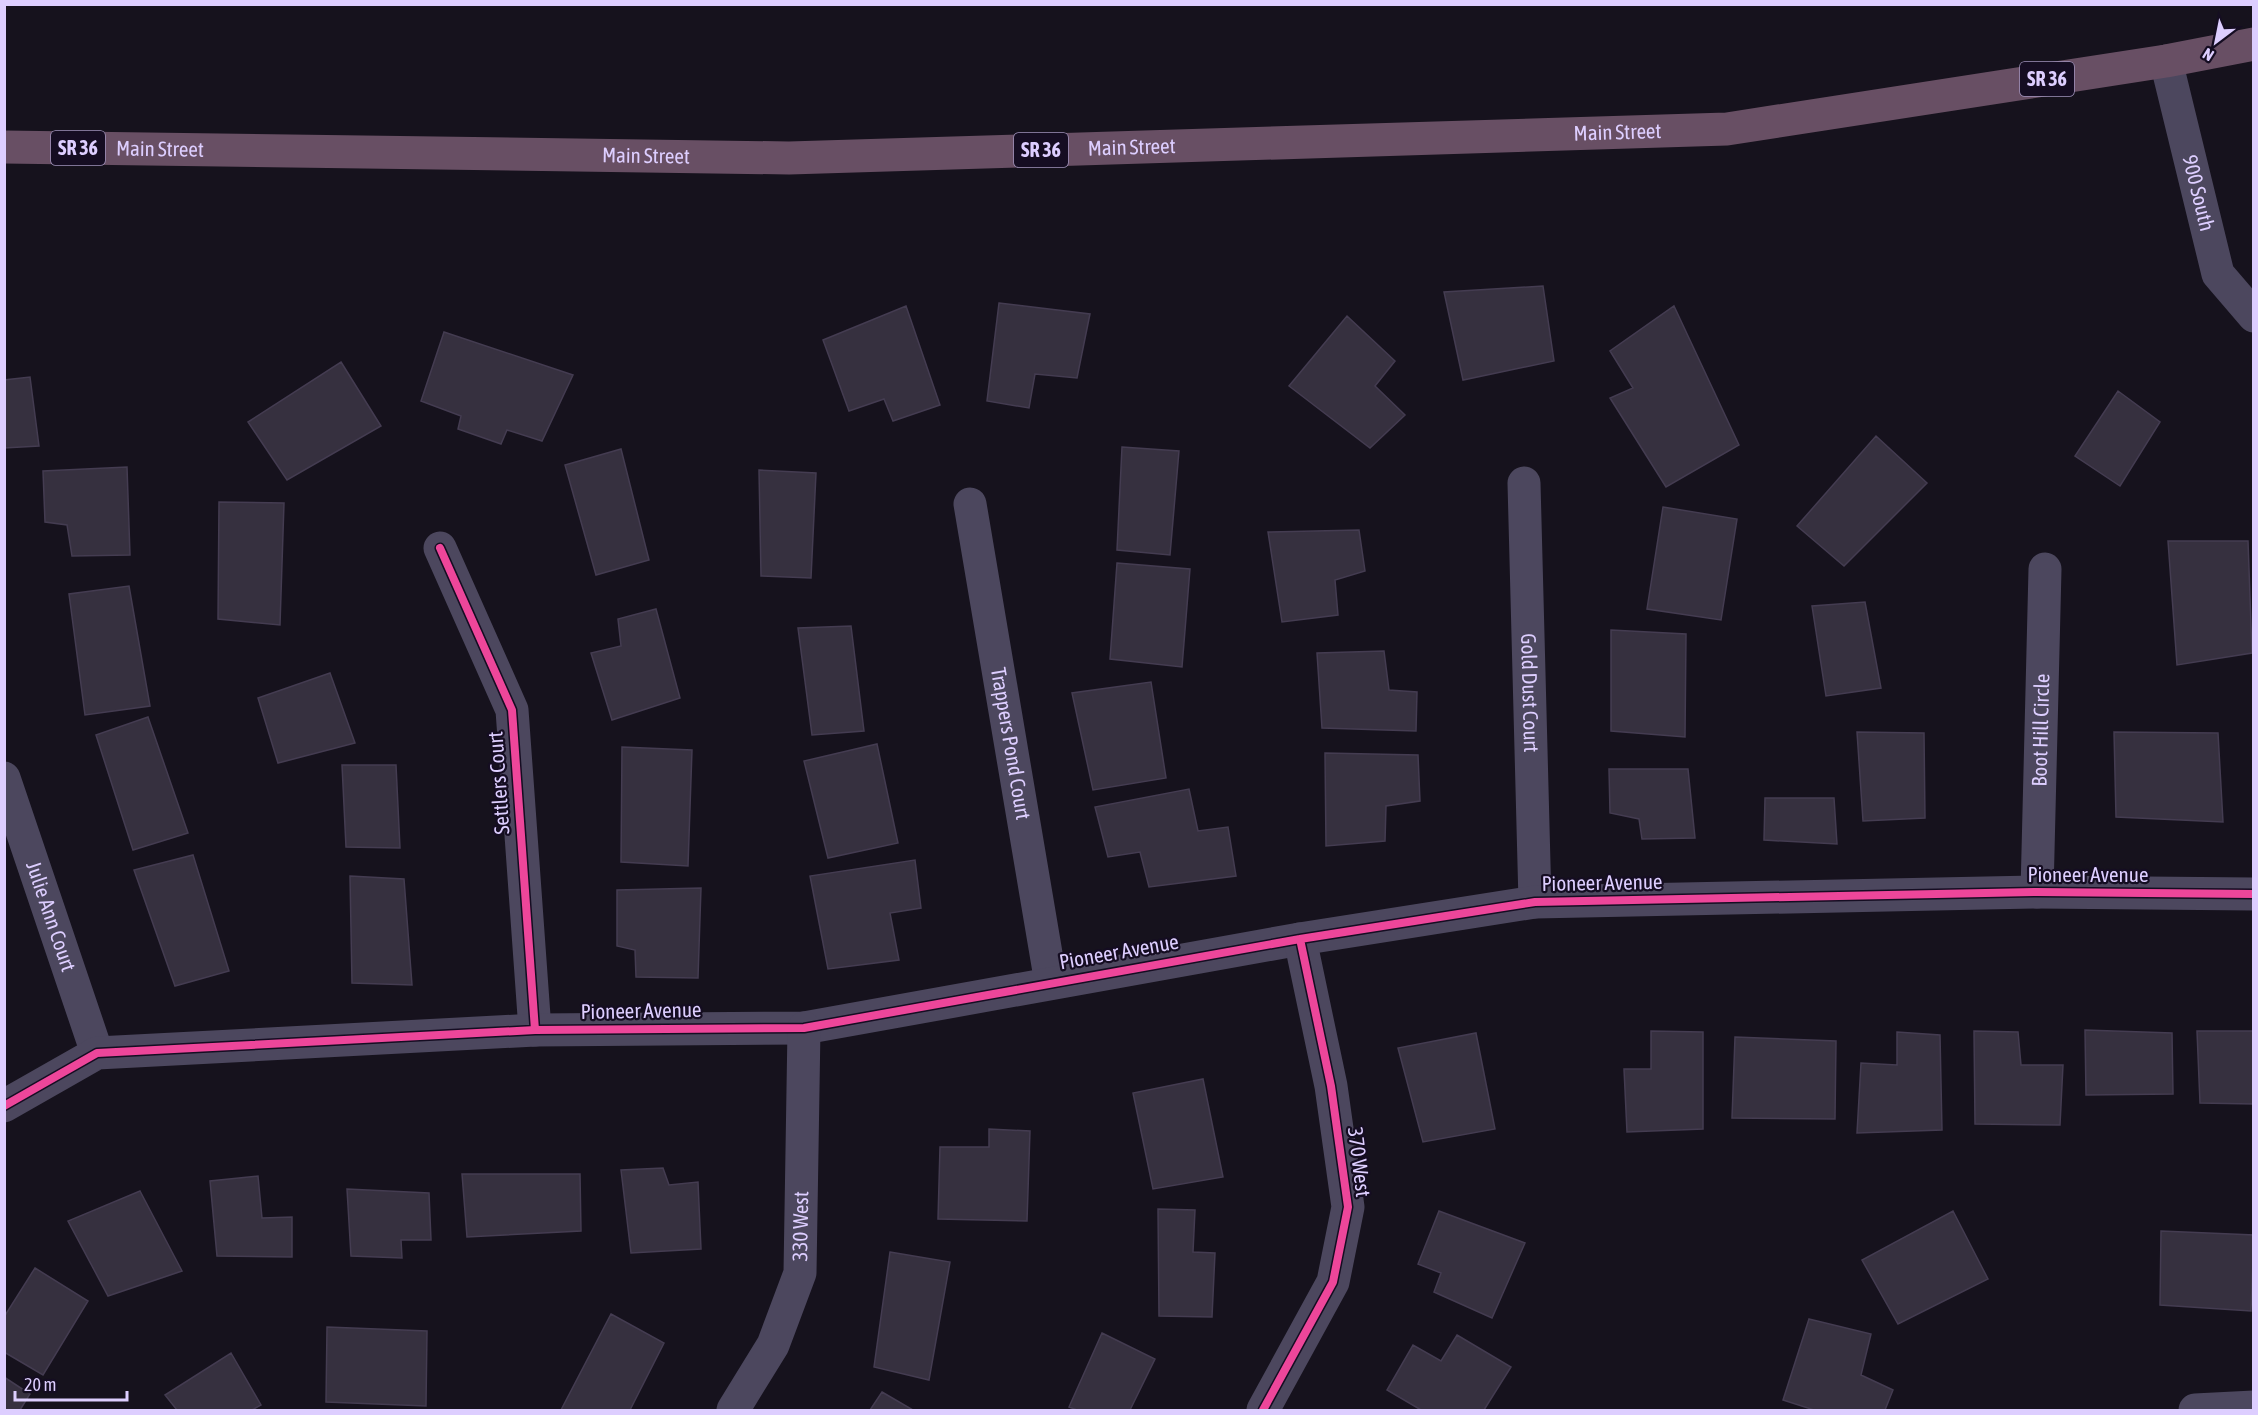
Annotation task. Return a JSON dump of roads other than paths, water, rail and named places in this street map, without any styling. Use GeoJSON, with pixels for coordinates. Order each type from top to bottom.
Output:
{"type":"FeatureCollection","features":[{"type":"Feature","properties":{"kind":"highway","name":"Main Street"},"geometry":{"type":"LineString","coordinates":[[4,147],[789,158],[1727,129],[2166,61],[2253,44]]}},
{"type":"Feature","properties":{"kind":"street","name":"900 South"},"geometry":{"type":"LineString","coordinates":[[2166,61],[2218,274],[2253,316]]}},
{"type":"Feature","properties":{"kind":"street","name":"Gold Dust Court"},"geometry":{"type":"LineString","coordinates":[[1524,483],[1535,902]]}},
{"type":"Feature","properties":{"kind":"street","name":"Trappers Pond Court"},"geometry":{"type":"LineString","coordinates":[[970,504],[1051,982]]}},
{"type":"Feature","properties":{"kind":"street","name":"Settlers Court"},"geometry":{"type":"LineString","coordinates":[[440,548],[512,710],[535,1030]]}},
{"type":"Feature","properties":{"kind":"street","name":"Boot Hill Circle"},"geometry":{"type":"LineString","coordinates":[[2037,892],[2045,569]]}},
{"type":"Feature","properties":{"kind":"street","name":"Julie Ann Court"},"geometry":{"type":"LineString","coordinates":[[4,778],[97,1053]]}},
{"type":"Feature","properties":{"kind":"street","name":"Pioneer Avenue"},"geometry":{"type":"LineString","coordinates":[[4,1106],[97,1053],[535,1030],[804,1028],[1300,939],[1535,902],[2037,892],[2253,894]]}},
{"type":"Feature","properties":{"kind":"street","name":"370 West"},"geometry":{"type":"LineString","coordinates":[[1263,1410],[1333,1282],[1348,1208],[1331,1086],[1300,939]]}},
{"type":"Feature","properties":{"kind":"street","name":"330 West"},"geometry":{"type":"LineString","coordinates":[[733,1410],[773,1345],[800,1273],[804,1028]]}},
{"type":"Feature","properties":{"kind":"street"},"geometry":{"type":"LineString","coordinates":[[2196,1410],[2253,1407]]}}]}
